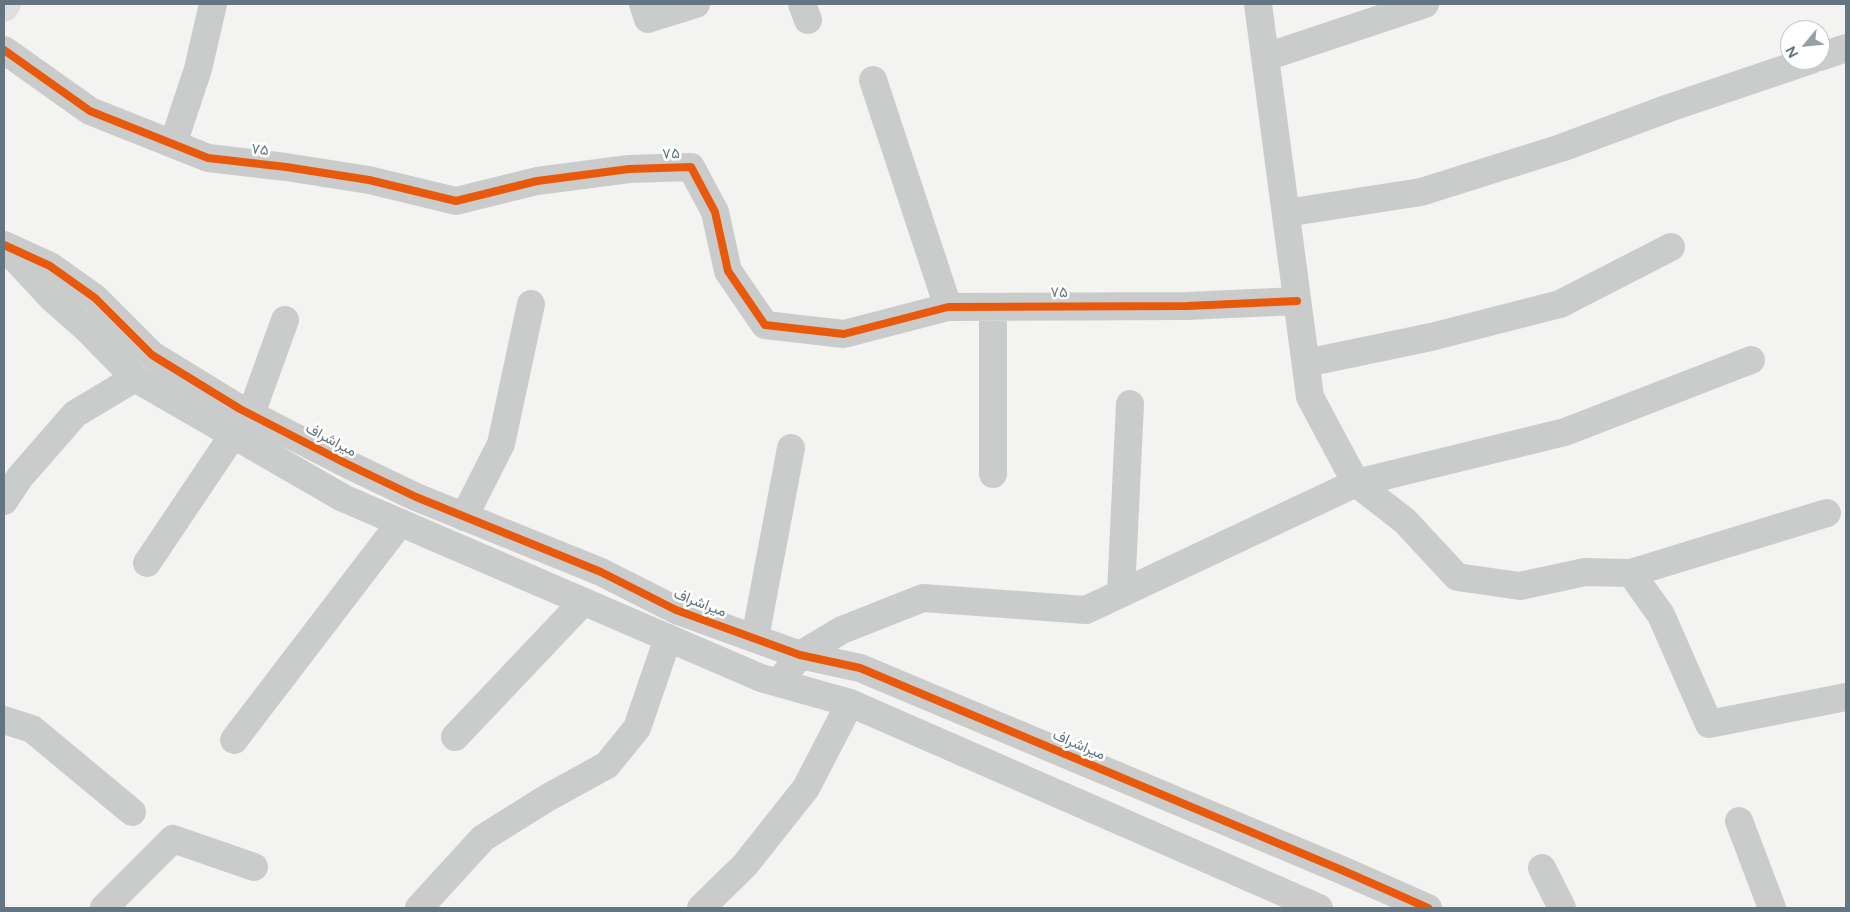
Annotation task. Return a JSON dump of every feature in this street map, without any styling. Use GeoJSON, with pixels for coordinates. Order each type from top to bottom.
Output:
{"type":"FeatureCollection","features":[{"type":"Feature","properties":{"kind":"street"},"geometry":{"type":"LineString","coordinates":[[173,144],[198,69],[213,4]]}},
{"type":"Feature","properties":{"kind":"street"},"geometry":{"type":"LineString","coordinates":[[643,4],[648,19],[696,4]]}},
{"type":"Feature","properties":{"kind":"street"},"geometry":{"type":"LineString","coordinates":[[1258,4],[1310,397],[1356,483],[1404,521],[1457,577],[1520,586],[1585,572],[1631,573],[1827,513]]}},
{"type":"Feature","properties":{"kind":"street"},"geometry":{"type":"LineString","coordinates":[[1266,57],[1425,4]]}},
{"type":"Feature","properties":{"kind":"street"},"geometry":{"type":"LineString","coordinates":[[1830,54],[1846,48]]}},
{"type":"Feature","properties":{"kind":"street","name":"۷۵"},"geometry":{"type":"LineString","coordinates":[[4,50],[90,111],[208,158],[286,167],[369,180],[456,201],[536,180],[629,169],[690,167],[715,212],[728,271],[765,325],[844,334],[948,307],[1187,306],[1297,301]]}},
{"type":"Feature","properties":{"kind":"street"},"geometry":{"type":"LineString","coordinates":[[1286,213],[1421,192],[1561,148],[1669,108],[1781,70]]}},
{"type":"Feature","properties":{"kind":"street"},"geometry":{"type":"LineString","coordinates":[[873,80],[948,307]]}},
{"type":"Feature","properties":{"kind":"street","name":"میراشراف"},"geometry":{"type":"LineString","coordinates":[[4,246],[52,298],[86,328],[135,378],[343,498],[761,678],[850,703],[1319,908]]}},
{"type":"Feature","properties":{"kind":"street","name":"میراشراف"},"geometry":{"type":"LineString","coordinates":[[4,246],[50,266],[96,298],[152,355],[251,414],[347,464],[464,517],[602,572],[676,610],[800,655],[860,668],[1326,863],[1428,908]]}},
{"type":"Feature","properties":{"kind":"street"},"geometry":{"type":"LineString","coordinates":[[1306,363],[1431,337],[1560,304],[1671,247]]}},
{"type":"Feature","properties":{"kind":"street"},"geometry":{"type":"LineString","coordinates":[[464,517],[501,444],[531,304]]}},
{"type":"Feature","properties":{"kind":"street"},"geometry":{"type":"LineString","coordinates":[[992,474],[993,307]]}},
{"type":"Feature","properties":{"kind":"street"},"geometry":{"type":"LineString","coordinates":[[251,414],[285,320]]}},
{"type":"Feature","properties":{"kind":"street"},"geometry":{"type":"LineString","coordinates":[[779,682],[800,655],[842,630],[923,598],[1086,610],[1356,483],[1565,432],[1751,360]]}},
{"type":"Feature","properties":{"kind":"street"},"geometry":{"type":"LineString","coordinates":[[4,501],[20,476],[75,414],[135,378]]}},
{"type":"Feature","properties":{"kind":"street"},"geometry":{"type":"LineString","coordinates":[[1121,593],[1130,404]]}},
{"type":"Feature","properties":{"kind":"street"},"geometry":{"type":"LineString","coordinates":[[147,563],[233,435]]}},
{"type":"Feature","properties":{"kind":"street"},"geometry":{"type":"LineString","coordinates":[[755,638],[791,448]]}},
{"type":"Feature","properties":{"kind":"street"},"geometry":{"type":"LineString","coordinates":[[234,740],[400,523]]}},
{"type":"Feature","properties":{"kind":"street"},"geometry":{"type":"LineString","coordinates":[[1631,573],[1661,615],[1709,724],[1846,697]]}},
{"type":"Feature","properties":{"kind":"street"},"geometry":{"type":"LineString","coordinates":[[455,737],[583,602]]}},
{"type":"Feature","properties":{"kind":"street"},"geometry":{"type":"LineString","coordinates":[[419,908],[483,838],[607,765],[637,728],[668,638]]}},
{"type":"Feature","properties":{"kind":"street"},"geometry":{"type":"LineString","coordinates":[[701,908],[745,865],[806,788],[850,703]]}},
{"type":"Feature","properties":{"kind":"street"},"geometry":{"type":"LineString","coordinates":[[4,720],[32,729],[132,812]]}},
{"type":"Feature","properties":{"kind":"street"},"geometry":{"type":"LineString","coordinates":[[1739,821],[1772,908]]}},
{"type":"Feature","properties":{"kind":"street"},"geometry":{"type":"LineString","coordinates":[[104,908],[173,839],[254,867]]}},
{"type":"Feature","properties":{"kind":"street"},"geometry":{"type":"LineString","coordinates":[[1542,868],[1562,908]]}},
{"type":"Feature","properties":{"kind":"cycle path"},"geometry":{"type":"LineString","coordinates":[[4,50],[90,111],[208,158],[286,167],[369,180],[456,201],[537,181],[629,169],[691,167],[715,212],[728,271],[765,325],[844,334],[948,307],[1187,306],[1297,301]]}},
{"type":"Feature","properties":{"kind":"cycle path"},"geometry":{"type":"LineString","coordinates":[[4,245],[50,266],[95,298],[152,355],[240,409],[416,497],[601,572],[676,610],[800,655],[860,668],[1428,908]]}}]}
